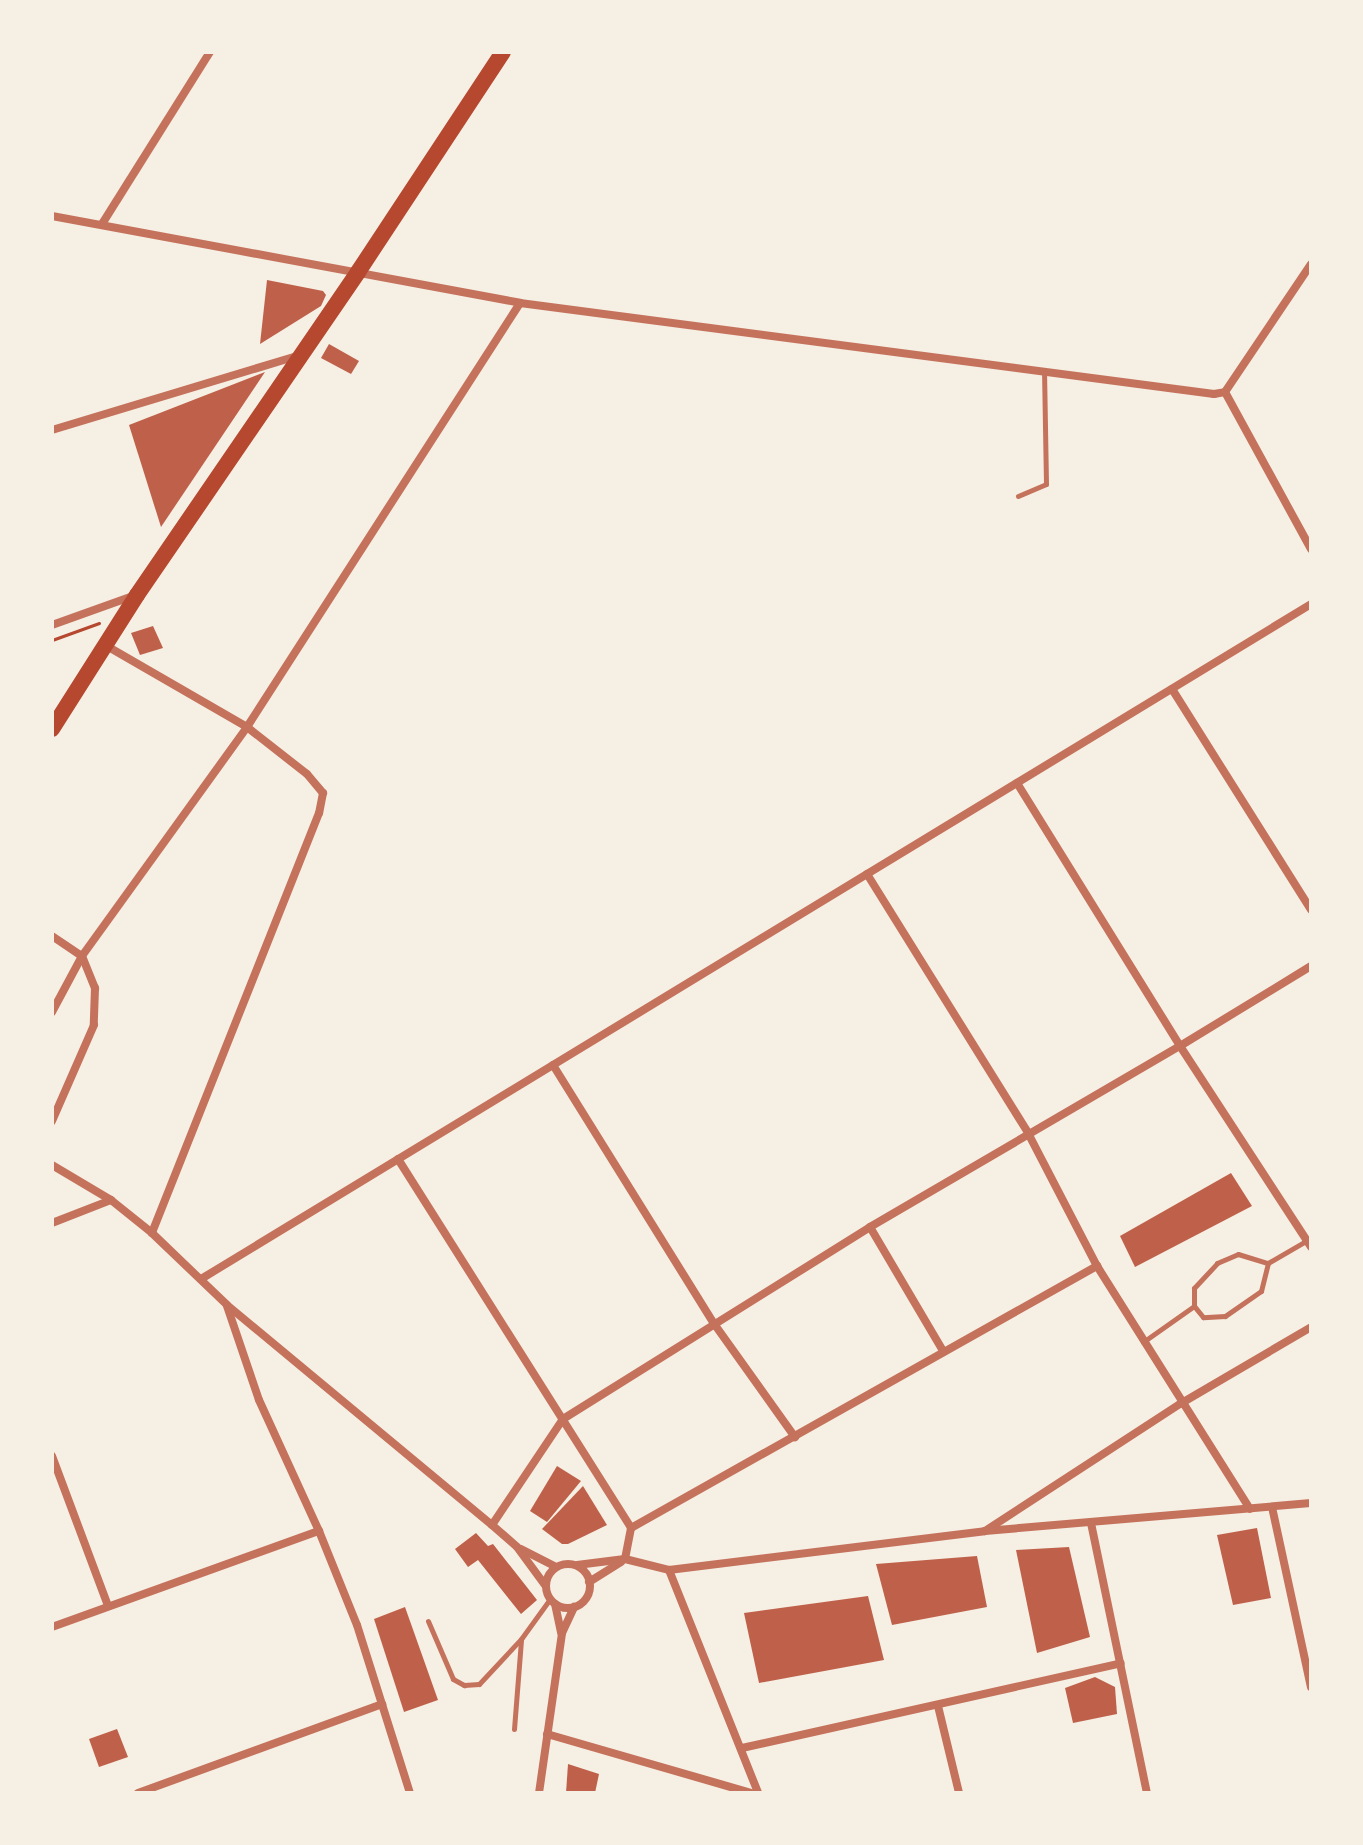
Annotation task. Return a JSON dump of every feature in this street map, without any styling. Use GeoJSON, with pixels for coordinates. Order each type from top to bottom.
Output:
{"type":"FeatureCollection","features":[{"type":"Feature","properties":{"kind":"main road"},"geometry":{"type":"LineString","coordinates":[[52,729],[137,595],[358,272],[503,52]]}},
{"type":"Feature","properties":{"kind":"street"},"geometry":{"type":"LineString","coordinates":[[102,224],[210,52]]}},
{"type":"Feature","properties":{"kind":"street"},"geometry":{"type":"LineString","coordinates":[[53,217],[520,303],[1214,394],[1225,392],[1311,264]]}},
{"type":"Feature","properties":{"kind":"street"},"geometry":{"type":"LineString","coordinates":[[52,1012],[82,956],[247,727],[520,303]]}},
{"type":"Feature","properties":{"kind":"street"},"geometry":{"type":"LineString","coordinates":[[52,430],[301,354]]}},
{"type":"Feature","properties":{"kind":"street"},"geometry":{"type":"LineString","coordinates":[[1225,392],[1311,549]]}},
{"type":"Feature","properties":{"kind":"street"},"geometry":{"type":"LineString","coordinates":[[52,625],[137,595]]}},
{"type":"Feature","properties":{"kind":"street"},"geometry":{"type":"LineString","coordinates":[[201,1279],[1311,604]]}},
{"type":"Feature","properties":{"kind":"street"},"geometry":{"type":"LineString","coordinates":[[105,645],[247,727],[318,784],[322,803],[152,1233]]}},
{"type":"Feature","properties":{"kind":"street"},"geometry":{"type":"LineString","coordinates":[[1172,689],[1311,910]]}},
{"type":"Feature","properties":{"kind":"street"},"geometry":{"type":"LineString","coordinates":[[1017,783],[1180,1046],[1309,1244]]}},
{"type":"Feature","properties":{"kind":"street"},"geometry":{"type":"LineString","coordinates":[[867,874],[1028,1133],[1097,1266],[1180,1404],[1250,1509]]}},
{"type":"Feature","properties":{"kind":"street"},"geometry":{"type":"LineString","coordinates":[[52,936],[82,956],[95,988],[94,1025],[52,1121]]}},
{"type":"Feature","properties":{"kind":"street"},"geometry":{"type":"LineString","coordinates":[[492,1525],[563,1419],[870,1227],[1311,966]]}},
{"type":"Feature","properties":{"kind":"street"},"geometry":{"type":"LineString","coordinates":[[553,1065],[715,1325],[795,1437]]}},
{"type":"Feature","properties":{"kind":"street"},"geometry":{"type":"LineString","coordinates":[[398,1159],[631,1528],[625,1559],[589,1582]]}},
{"type":"Feature","properties":{"kind":"street"},"geometry":{"type":"LineString","coordinates":[[52,1165],[111,1200],[152,1233],[227,1305],[517,1547],[545,1585],[562,1633]]}},
{"type":"Feature","properties":{"kind":"street"},"geometry":{"type":"LineString","coordinates":[[52,1223],[111,1200]]}},
{"type":"Feature","properties":{"kind":"street"},"geometry":{"type":"LineString","coordinates":[[870,1227],[943,1351]]}},
{"type":"Feature","properties":{"kind":"street"},"geometry":{"type":"LineString","coordinates":[[631,1528],[1097,1266]]}},
{"type":"Feature","properties":{"kind":"street"},"geometry":{"type":"LineString","coordinates":[[227,1305],[259,1400],[319,1531],[357,1625],[410,1793]]}},
{"type":"Feature","properties":{"kind":"street"},"geometry":{"type":"LineString","coordinates":[[985,1531],[1180,1404],[1311,1327]]}},
{"type":"Feature","properties":{"kind":"street"},"geometry":{"type":"LineString","coordinates":[[52,1456],[108,1606]]}},
{"type":"Feature","properties":{"kind":"street"},"geometry":{"type":"LineString","coordinates":[[517,1547],[556,1567],[625,1559],[669,1570],[985,1531],[1311,1503]]}},
{"type":"Feature","properties":{"kind":"street"},"geometry":{"type":"LineString","coordinates":[[1272,1507],[1311,1687]]}},
{"type":"Feature","properties":{"kind":"street"},"geometry":{"type":"LineString","coordinates":[[1091,1523],[1147,1793]]}},
{"type":"Feature","properties":{"kind":"street"},"geometry":{"type":"LineString","coordinates":[[52,1627],[319,1531]]}},
{"type":"Feature","properties":{"kind":"street"},"geometry":{"type":"LineString","coordinates":[[539,1793],[562,1633],[574,1607],[586,1598],[589,1582],[577,1565]]}},
{"type":"Feature","properties":{"kind":"street"},"geometry":{"type":"LineString","coordinates":[[545,1585],[556,1567]]}},
{"type":"Feature","properties":{"kind":"street"},"geometry":{"type":"LineString","coordinates":[[669,1570],[758,1793]]}},
{"type":"Feature","properties":{"kind":"street"},"geometry":{"type":"LineString","coordinates":[[552,1602],[574,1607]]}},
{"type":"Feature","properties":{"kind":"street"},"geometry":{"type":"LineString","coordinates":[[742,1748],[1121,1663]]}},
{"type":"Feature","properties":{"kind":"street"},"geometry":{"type":"LineString","coordinates":[[138,1793],[382,1704]]}},
{"type":"Feature","properties":{"kind":"street"},"geometry":{"type":"LineString","coordinates":[[938,1706],[959,1793]]}},
{"type":"Feature","properties":{"kind":"street"},"geometry":{"type":"LineString","coordinates":[[547,1734],[751,1793]]}},
{"type":"Feature","properties":{"kind":"lane"},"geometry":{"type":"LineString","coordinates":[[1018,496],[1046,484],[1044,370]]}},
{"type":"Feature","properties":{"kind":"lane"},"geometry":{"type":"LineString","coordinates":[[1268,1263],[1261,1291],[1225,1316],[1203,1317],[1194,1306],[1194,1288],[1217,1263],[1238,1254],[1268,1263],[1309,1244]]}},
{"type":"Feature","properties":{"kind":"lane"},"geometry":{"type":"LineString","coordinates":[[1143,1342],[1194,1306]]}},
{"type":"Feature","properties":{"kind":"lane"},"geometry":{"type":"LineString","coordinates":[[428,1621],[453,1679],[464,1685],[479,1684],[552,1602]]}},
{"type":"Feature","properties":{"kind":"lane"},"geometry":{"type":"LineString","coordinates":[[514,1729],[521,1639]]}},
{"type":"Feature","properties":{"kind":"building"},"geometry":{"type":"Polygon","coordinates":[[[267,280],[323,291],[326,295],[321,306],[260,344],[267,280]]]}},
{"type":"Feature","properties":{"kind":"building"},"geometry":{"type":"Polygon","coordinates":[[[329,344],[359,361],[351,374],[321,358],[329,344]]]}},
{"type":"Feature","properties":{"kind":"building"},"geometry":{"type":"Polygon","coordinates":[[[265,372],[161,527],[129,425],[265,372]]]}},
{"type":"Feature","properties":{"kind":"building"},"geometry":{"type":"Polygon","coordinates":[[[153,626],[163,648],[140,655],[131,633],[153,626]]]}},
{"type":"Feature","properties":{"kind":"building"},"geometry":{"type":"Polygon","coordinates":[[[1231,1173],[1252,1206],[1135,1267],[1120,1236],[1231,1173]]]}},
{"type":"Feature","properties":{"kind":"building"},"geometry":{"type":"Polygon","coordinates":[[[557,1466],[581,1481],[547,1522],[530,1511],[557,1466]]]}},
{"type":"Feature","properties":{"kind":"building"},"geometry":{"type":"Polygon","coordinates":[[[583,1486],[607,1525],[562,1544],[542,1529],[583,1486]]]}},
{"type":"Feature","properties":{"kind":"building"},"geometry":{"type":"Polygon","coordinates":[[[1257,1528],[1271,1598],[1233,1605],[1217,1535],[1257,1528]]]}},
{"type":"Feature","properties":{"kind":"building"},"geometry":{"type":"Polygon","coordinates":[[[476,1533],[488,1546],[493,1544],[537,1600],[521,1614],[478,1560],[468,1567],[455,1549],[476,1533]]]}},
{"type":"Feature","properties":{"kind":"building"},"geometry":{"type":"Polygon","coordinates":[[[1069,1547],[1090,1637],[1037,1653],[1016,1550],[1069,1547]]]}},
{"type":"Feature","properties":{"kind":"building"},"geometry":{"type":"Polygon","coordinates":[[[977,1556],[987,1607],[892,1625],[876,1564],[977,1556]]]}},
{"type":"Feature","properties":{"kind":"building"},"geometry":{"type":"Polygon","coordinates":[[[868,1596],[884,1660],[759,1683],[744,1613],[868,1596]]]}},
{"type":"Feature","properties":{"kind":"building"},"geometry":{"type":"Polygon","coordinates":[[[405,1607],[438,1700],[404,1712],[374,1619],[405,1607]]]}},
{"type":"Feature","properties":{"kind":"building"},"geometry":{"type":"Polygon","coordinates":[[[1095,1677],[1115,1687],[1117,1714],[1073,1723],[1065,1688],[1095,1677]]]}},
{"type":"Feature","properties":{"kind":"building"},"geometry":{"type":"Polygon","coordinates":[[[117,1729],[128,1757],[99,1767],[89,1739],[117,1729]]]}},
{"type":"Feature","properties":{"kind":"building"},"geometry":{"type":"Polygon","coordinates":[[[568,1764],[599,1774],[595,1793],[566,1793],[568,1764]]]}}]}
